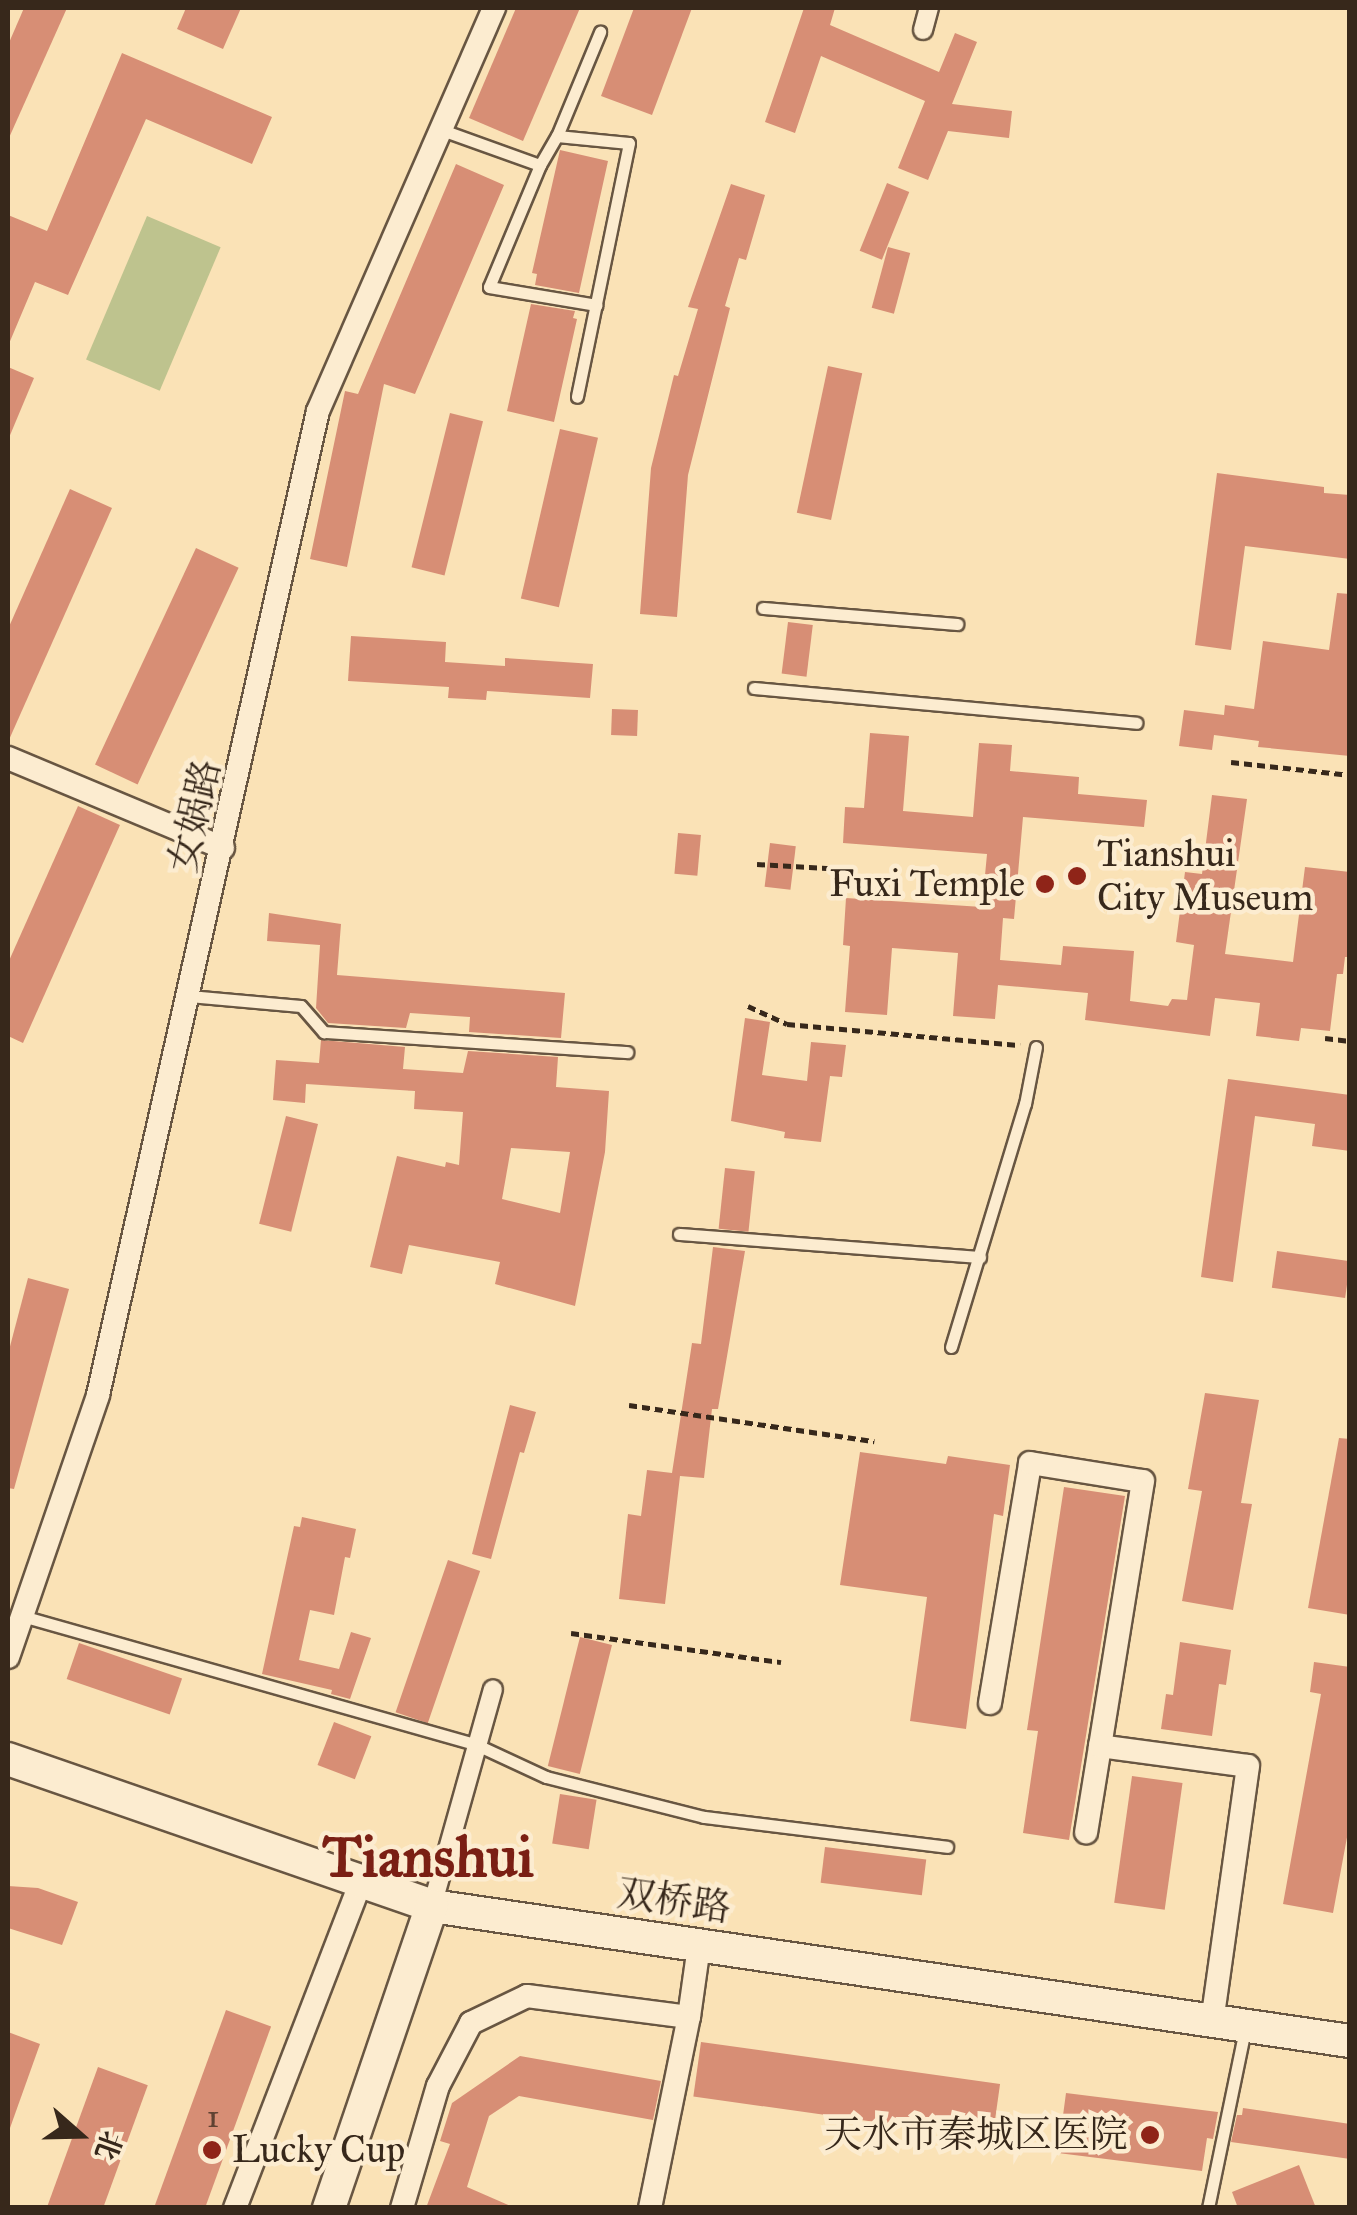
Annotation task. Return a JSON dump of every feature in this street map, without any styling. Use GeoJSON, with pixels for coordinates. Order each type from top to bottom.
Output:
{"type":"FeatureCollection","features":[{"type":"Feature","properties":{"kind":"main road","name":"双桥路"},"geometry":{"type":"LineString","coordinates":[[8,1760],[432,1906],[1350,2041]]}},
{"type":"Feature","properties":{"kind":"main road"},"geometry":{"type":"LineString","coordinates":[[329,2208],[432,1906]]}},
{"type":"Feature","properties":{"kind":"street","name":"女娲路"},"geometry":{"type":"LineString","coordinates":[[8,1657],[98,1395],[224,848],[318,412],[494,8]]}},
{"type":"Feature","properties":{"kind":"street"},"geometry":{"type":"LineString","coordinates":[[923,30],[929,8]]}},
{"type":"Feature","properties":{"kind":"street"},"geometry":{"type":"LineString","coordinates":[[8,758],[224,848]]}},
{"type":"Feature","properties":{"kind":"street"},"geometry":{"type":"LineString","coordinates":[[990,1702],[1030,1463],[1143,1481],[1086,1832]]}},
{"type":"Feature","properties":{"kind":"street"},"geometry":{"type":"LineString","coordinates":[[432,1906],[493,1689]]}},
{"type":"Feature","properties":{"kind":"street"},"geometry":{"type":"LineString","coordinates":[[1100,1746],[1248,1766],[1212,2021]]}},
{"type":"Feature","properties":{"kind":"street"},"geometry":{"type":"LineString","coordinates":[[235,2208],[361,1882]]}},
{"type":"Feature","properties":{"kind":"street"},"geometry":{"type":"LineString","coordinates":[[650,2208],[689,2017],[699,1946]]}},
{"type":"Feature","properties":{"kind":"street"},"geometry":{"type":"LineString","coordinates":[[402,2208],[438,2086],[471,2023],[527,1996],[689,2017]]}},
{"type":"Feature","properties":{"kind":"lane"},"geometry":{"type":"LineString","coordinates":[[596,305],[489,287],[600,32]]}},
{"type":"Feature","properties":{"kind":"lane"},"geometry":{"type":"LineString","coordinates":[[442,130],[540,166]]}},
{"type":"Feature","properties":{"kind":"lane"},"geometry":{"type":"LineString","coordinates":[[557,136],[628,143],[576,397]]}},
{"type":"Feature","properties":{"kind":"lane"},"geometry":{"type":"LineString","coordinates":[[763,608],[957,624]]}},
{"type":"Feature","properties":{"kind":"lane"},"geometry":{"type":"LineString","coordinates":[[754,688],[1136,723]]}},
{"type":"Feature","properties":{"kind":"lane"},"geometry":{"type":"LineString","coordinates":[[189,996],[301,1006],[324,1032],[627,1052]]}},
{"type":"Feature","properties":{"kind":"lane"},"geometry":{"type":"LineString","coordinates":[[950,1347],[1025,1104],[1036,1047]]}},
{"type":"Feature","properties":{"kind":"lane"},"geometry":{"type":"LineString","coordinates":[[678,1234],[980,1257]]}},
{"type":"Feature","properties":{"kind":"lane"},"geometry":{"type":"LineString","coordinates":[[22,1616],[478,1745],[546,1777],[704,1817],[947,1847]]}},
{"type":"Feature","properties":{"kind":"lane"},"geometry":{"type":"LineString","coordinates":[[1208,2208],[1246,2026]]}},
{"type":"Feature","properties":{"kind":"path"},"geometry":{"type":"LineString","coordinates":[[1231,762],[1350,775]]}},
{"type":"Feature","properties":{"kind":"path"},"geometry":{"type":"LineString","coordinates":[[757,864],[861,870]]}},
{"type":"Feature","properties":{"kind":"path"},"geometry":{"type":"LineString","coordinates":[[748,1006],[787,1024],[1036,1047]]}},
{"type":"Feature","properties":{"kind":"path"},"geometry":{"type":"LineString","coordinates":[[1326,1038],[1350,1041]]}},
{"type":"Feature","properties":{"kind":"path"},"geometry":{"type":"LineString","coordinates":[[629,1405],[874,1441]]}},
{"type":"Feature","properties":{"kind":"path"},"geometry":{"type":"LineString","coordinates":[[571,1633],[781,1662]]}},
{"type":"Feature","properties":{"kind":"green space"},"geometry":{"type":"Polygon","coordinates":[[[147,216],[221,247],[160,391],[86,360],[147,216]]]}},
{"type":"Feature","properties":{"kind":"building"},"geometry":{"type":"Polygon","coordinates":[[[24,8],[67,8],[8,140],[8,45],[24,8]]]}},
{"type":"Feature","properties":{"kind":"building"},"geometry":{"type":"Polygon","coordinates":[[[186,8],[241,8],[223,49],[177,29],[186,8]]]}},
{"type":"Feature","properties":{"kind":"building"},"geometry":{"type":"Polygon","coordinates":[[[516,8],[580,8],[523,141],[469,118],[516,8]]]}},
{"type":"Feature","properties":{"kind":"building"},"geometry":{"type":"Polygon","coordinates":[[[634,8],[692,8],[652,115],[601,96],[634,8]]]}},
{"type":"Feature","properties":{"kind":"building"},"geometry":{"type":"Polygon","coordinates":[[[804,8],[835,8],[830,25],[939,72],[955,33],[977,42],[952,104],[1012,111],[1009,138],[948,131],[928,180],[898,168],[925,101],[821,56],[795,133],[765,122],[804,8]]]}},
{"type":"Feature","properties":{"kind":"building"},"geometry":{"type":"Polygon","coordinates":[[[122,53],[272,117],[252,164],[146,119],[68,295],[35,282],[8,346],[8,215],[47,231],[122,53]]]}},
{"type":"Feature","properties":{"kind":"building"},"geometry":{"type":"Polygon","coordinates":[[[560,150],[608,161],[579,293],[535,285],[537,274],[532,273],[560,150]]]}},
{"type":"Feature","properties":{"kind":"building"},"geometry":{"type":"Polygon","coordinates":[[[456,164],[504,185],[415,394],[384,384],[347,567],[310,559],[345,391],[358,394],[456,164]]]}},
{"type":"Feature","properties":{"kind":"building"},"geometry":{"type":"Polygon","coordinates":[[[887,183],[909,192],[882,260],[860,251],[887,183]]]}},
{"type":"Feature","properties":{"kind":"building"},"geometry":{"type":"Polygon","coordinates":[[[731,184],[765,195],[746,260],[739,258],[725,306],[730,308],[688,475],[677,617],[640,614],[651,468],[674,375],[678,376],[698,309],[688,307],[731,184]]]}},
{"type":"Feature","properties":{"kind":"building"},"geometry":{"type":"Polygon","coordinates":[[[888,247],[910,253],[894,314],[872,308],[888,247]]]}},
{"type":"Feature","properties":{"kind":"building"},"geometry":{"type":"Polygon","coordinates":[[[531,304],[575,311],[573,318],[577,319],[554,422],[507,411],[531,304]]]}},
{"type":"Feature","properties":{"kind":"building"},"geometry":{"type":"Polygon","coordinates":[[[828,366],[862,373],[831,520],[797,513],[828,366]]]}},
{"type":"Feature","properties":{"kind":"building"},"geometry":{"type":"Polygon","coordinates":[[[8,367],[34,378],[8,440],[8,367]]]}},
{"type":"Feature","properties":{"kind":"building"},"geometry":{"type":"Polygon","coordinates":[[[450,413],[483,421],[445,576],[412,567],[450,413]]]}},
{"type":"Feature","properties":{"kind":"building"},"geometry":{"type":"Polygon","coordinates":[[[560,429],[598,438],[559,607],[521,599],[560,429]]]}},
{"type":"Feature","properties":{"kind":"building"},"geometry":{"type":"Polygon","coordinates":[[[1217,473],[1324,487],[1324,493],[1350,495],[1350,559],[1245,546],[1231,650],[1195,645],[1217,473]]]}},
{"type":"Feature","properties":{"kind":"building"},"geometry":{"type":"Polygon","coordinates":[[[70,489],[112,508],[8,742],[8,629],[70,489]]]}},
{"type":"Feature","properties":{"kind":"building"},"geometry":{"type":"Polygon","coordinates":[[[196,548],[239,568],[138,784],[95,765],[196,548]]]}},
{"type":"Feature","properties":{"kind":"building"},"geometry":{"type":"Polygon","coordinates":[[[1337,593],[1350,594],[1350,756],[1258,747],[1259,741],[1214,735],[1212,750],[1179,746],[1184,710],[1224,715],[1225,705],[1254,709],[1263,641],[1329,650],[1337,593]]]}},
{"type":"Feature","properties":{"kind":"building"},"geometry":{"type":"Polygon","coordinates":[[[788,622],[813,625],[806,677],[782,674],[788,622]]]}},
{"type":"Feature","properties":{"kind":"building"},"geometry":{"type":"Polygon","coordinates":[[[351,636],[446,642],[445,662],[505,666],[505,658],[593,664],[590,698],[487,691],[486,700],[448,698],[449,687],[348,681],[351,636]]]}},
{"type":"Feature","properties":{"kind":"building"},"geometry":{"type":"Polygon","coordinates":[[[612,709],[638,710],[637,736],[611,735],[612,709]]]}},
{"type":"Feature","properties":{"kind":"building"},"geometry":{"type":"Polygon","coordinates":[[[870,733],[909,736],[903,811],[973,817],[979,743],[1012,745],[1010,771],[1079,777],[1078,794],[1147,800],[1144,827],[1023,817],[1014,919],[1003,918],[1000,960],[1061,965],[1063,946],[1134,951],[1130,1001],[1168,1006],[1172,999],[1187,1000],[1194,945],[1176,942],[1185,872],[1202,874],[1212,795],[1247,799],[1225,954],[1293,962],[1305,867],[1350,872],[1350,957],[1345,957],[1343,974],[1337,974],[1330,1031],[1301,1028],[1299,1041],[1256,1036],[1260,1003],[1215,998],[1210,1036],[1085,1020],[1088,993],[998,985],[995,1019],[953,1016],[958,953],[892,948],[887,1015],[845,1012],[850,946],[843,945],[846,898],[982,907],[987,854],[843,843],[845,807],[864,808],[870,733]]]}},
{"type":"Feature","properties":{"kind":"building"},"geometry":{"type":"Polygon","coordinates":[[[78,806],[120,825],[23,1043],[8,1036],[8,963],[78,806]]]}},
{"type":"Feature","properties":{"kind":"building"},"geometry":{"type":"Polygon","coordinates":[[[678,833],[701,835],[697,876],[674,874],[678,833]]]}},
{"type":"Feature","properties":{"kind":"building"},"geometry":{"type":"Polygon","coordinates":[[[770,843],[796,846],[790,890],[765,887],[770,843]]]}},
{"type":"Feature","properties":{"kind":"building"},"geometry":{"type":"Polygon","coordinates":[[[269,913],[341,924],[337,975],[565,993],[561,1038],[469,1032],[470,1017],[410,1013],[406,1028],[328,1023],[316,1008],[320,945],[267,941],[269,913]]]}},
{"type":"Feature","properties":{"kind":"building"},"geometry":{"type":"Polygon","coordinates":[[[745,1018],[770,1022],[762,1075],[807,1081],[811,1042],[846,1045],[842,1077],[830,1076],[821,1142],[784,1138],[785,1132],[731,1121],[745,1018]]]}},
{"type":"Feature","properties":{"kind":"building"},"geometry":{"type":"Polygon","coordinates":[[[321,1040],[405,1047],[403,1069],[463,1073],[468,1051],[558,1057],[556,1087],[609,1091],[605,1152],[575,1306],[495,1284],[500,1262],[409,1245],[402,1274],[370,1267],[397,1156],[445,1167],[446,1162],[459,1165],[463,1112],[414,1109],[415,1091],[306,1084],[305,1103],[273,1100],[276,1060],[319,1063],[321,1040]],[[511,1148],[502,1199],[560,1213],[570,1152],[511,1148]]]}},
{"type":"Feature","properties":{"kind":"building"},"geometry":{"type":"Polygon","coordinates":[[[1228,1079],[1350,1095],[1350,1151],[1312,1146],[1315,1124],[1255,1116],[1233,1282],[1201,1277],[1228,1079]]]}},
{"type":"Feature","properties":{"kind":"building"},"geometry":{"type":"Polygon","coordinates":[[[286,1116],[318,1124],[291,1232],[259,1224],[286,1116]]]}},
{"type":"Feature","properties":{"kind":"building"},"geometry":{"type":"Polygon","coordinates":[[[725,1168],[755,1171],[748,1232],[719,1229],[725,1168]]]}},
{"type":"Feature","properties":{"kind":"building"},"geometry":{"type":"Polygon","coordinates":[[[713,1247],[745,1251],[718,1409],[712,1409],[704,1478],[680,1476],[665,1604],[619,1599],[628,1514],[641,1516],[647,1470],[672,1473],[692,1343],[701,1344],[713,1247]]]}},
{"type":"Feature","properties":{"kind":"building"},"geometry":{"type":"Polygon","coordinates":[[[1277,1251],[1350,1261],[1345,1298],[1272,1288],[1277,1251]]]}},
{"type":"Feature","properties":{"kind":"building"},"geometry":{"type":"Polygon","coordinates":[[[28,1278],[69,1289],[14,1489],[8,1488],[8,1354],[28,1278]]]}},
{"type":"Feature","properties":{"kind":"building"},"geometry":{"type":"Polygon","coordinates":[[[1205,1393],[1259,1400],[1241,1503],[1252,1504],[1233,1610],[1182,1601],[1202,1491],[1188,1489],[1205,1393]]]}},
{"type":"Feature","properties":{"kind":"building"},"geometry":{"type":"Polygon","coordinates":[[[510,1405],[536,1412],[524,1453],[520,1452],[491,1559],[472,1554],[510,1405]]]}},
{"type":"Feature","properties":{"kind":"building"},"geometry":{"type":"Polygon","coordinates":[[[1339,1438],[1350,1439],[1350,1615],[1308,1608],[1339,1438]]]}},
{"type":"Feature","properties":{"kind":"building"},"geometry":{"type":"Polygon","coordinates":[[[860,1452],[946,1464],[948,1456],[1010,1465],[1003,1516],[994,1514],[966,1729],[910,1721],[927,1597],[840,1585],[860,1452]]]}},
{"type":"Feature","properties":{"kind":"building"},"geometry":{"type":"Polygon","coordinates":[[[1064,1487],[1125,1496],[1069,1840],[1023,1833],[1038,1731],[1027,1730],[1064,1487]]]}},
{"type":"Feature","properties":{"kind":"building"},"geometry":{"type":"Polygon","coordinates":[[[302,1517],[356,1529],[350,1558],[345,1557],[334,1615],[310,1610],[299,1660],[339,1669],[351,1632],[371,1638],[350,1699],[331,1694],[332,1690],[262,1674],[294,1526],[300,1527],[302,1517]]]}},
{"type":"Feature","properties":{"kind":"building"},"geometry":{"type":"Polygon","coordinates":[[[448,1560],[480,1571],[428,1723],[396,1712],[448,1560]]]}},
{"type":"Feature","properties":{"kind":"building"},"geometry":{"type":"Polygon","coordinates":[[[580,1637],[612,1645],[580,1774],[548,1766],[580,1637]]]}},
{"type":"Feature","properties":{"kind":"building"},"geometry":{"type":"Polygon","coordinates":[[[1180,1642],[1231,1650],[1226,1685],[1219,1684],[1212,1736],[1161,1729],[1166,1694],[1173,1695],[1180,1642]]]}},
{"type":"Feature","properties":{"kind":"building"},"geometry":{"type":"Polygon","coordinates":[[[79,1643],[182,1678],[170,1714],[67,1679],[79,1643]]]}},
{"type":"Feature","properties":{"kind":"building"},"geometry":{"type":"Polygon","coordinates":[[[1314,1662],[1350,1667],[1350,1821],[1333,1913],[1283,1904],[1321,1694],[1310,1692],[1314,1662]]]}},
{"type":"Feature","properties":{"kind":"building"},"geometry":{"type":"Polygon","coordinates":[[[334,1722],[371,1736],[355,1779],[318,1765],[334,1722]]]}},
{"type":"Feature","properties":{"kind":"building"},"geometry":{"type":"Polygon","coordinates":[[[1132,1776],[1183,1783],[1165,1910],[1114,1903],[1132,1776]]]}},
{"type":"Feature","properties":{"kind":"building"},"geometry":{"type":"Polygon","coordinates":[[[560,1794],[597,1800],[589,1849],[552,1843],[560,1794]]]}},
{"type":"Feature","properties":{"kind":"building"},"geometry":{"type":"Polygon","coordinates":[[[825,1847],[926,1859],[922,1895],[821,1883],[825,1847]]]}},
{"type":"Feature","properties":{"kind":"building"},"geometry":{"type":"Polygon","coordinates":[[[8,1886],[38,1888],[78,1902],[62,1945],[8,1928],[8,1886]]]}},
{"type":"Feature","properties":{"kind":"building"},"geometry":{"type":"Polygon","coordinates":[[[226,2010],[271,2026],[205,2208],[154,2207],[226,2010]]]}},
{"type":"Feature","properties":{"kind":"building"},"geometry":{"type":"Polygon","coordinates":[[[8,2032],[40,2044],[10,2128],[8,2128],[8,2032]]]}},
{"type":"Feature","properties":{"kind":"building"},"geometry":{"type":"Polygon","coordinates":[[[701,2042],[1000,2084],[992,2138],[693,2096],[701,2042]]]}},
{"type":"Feature","properties":{"kind":"building"},"geometry":{"type":"Polygon","coordinates":[[[520,2056],[661,2081],[653,2120],[519,2096],[489,2116],[467,2187],[515,2208],[426,2208],[450,2144],[440,2141],[452,2103],[520,2056]]]}},
{"type":"Feature","properties":{"kind":"building"},"geometry":{"type":"Polygon","coordinates":[[[98,2067],[148,2085],[103,2208],[47,2208],[98,2067]]]}},
{"type":"Feature","properties":{"kind":"building"},"geometry":{"type":"Polygon","coordinates":[[[1066,2093],[1218,2112],[1213,2139],[1207,2138],[1202,2171],[1058,2153],[1066,2093]]]}},
{"type":"Feature","properties":{"kind":"building"},"geometry":{"type":"Polygon","coordinates":[[[1243,2108],[1350,2124],[1350,2159],[1231,2142],[1237,2115],[1242,2115],[1243,2108]]]}},
{"type":"Feature","properties":{"kind":"building"},"geometry":{"type":"Polygon","coordinates":[[[1299,2165],[1316,2208],[1238,2208],[1232,2192],[1299,2165]]]}},
{"type":"Feature","properties":{"kind":"place","name":"Tianshui City Museum"},"geometry":{"type":"Point","coordinates":[1077,876]}},
{"type":"Feature","properties":{"kind":"place","name":"Fuxi Temple"},"geometry":{"type":"Point","coordinates":[1045,884]}},
{"type":"Feature","properties":{"kind":"place","name":"天水市秦城区医院"},"geometry":{"type":"Point","coordinates":[1150,2135]}},
{"type":"Feature","properties":{"kind":"place","name":"Lucky Cup"},"geometry":{"type":"Point","coordinates":[212,2150]}},
{"type":"Feature","properties":{"kind":"district","name":"Tianshui"},"geometry":{"type":"Point","coordinates":[428,1857]}}]}
